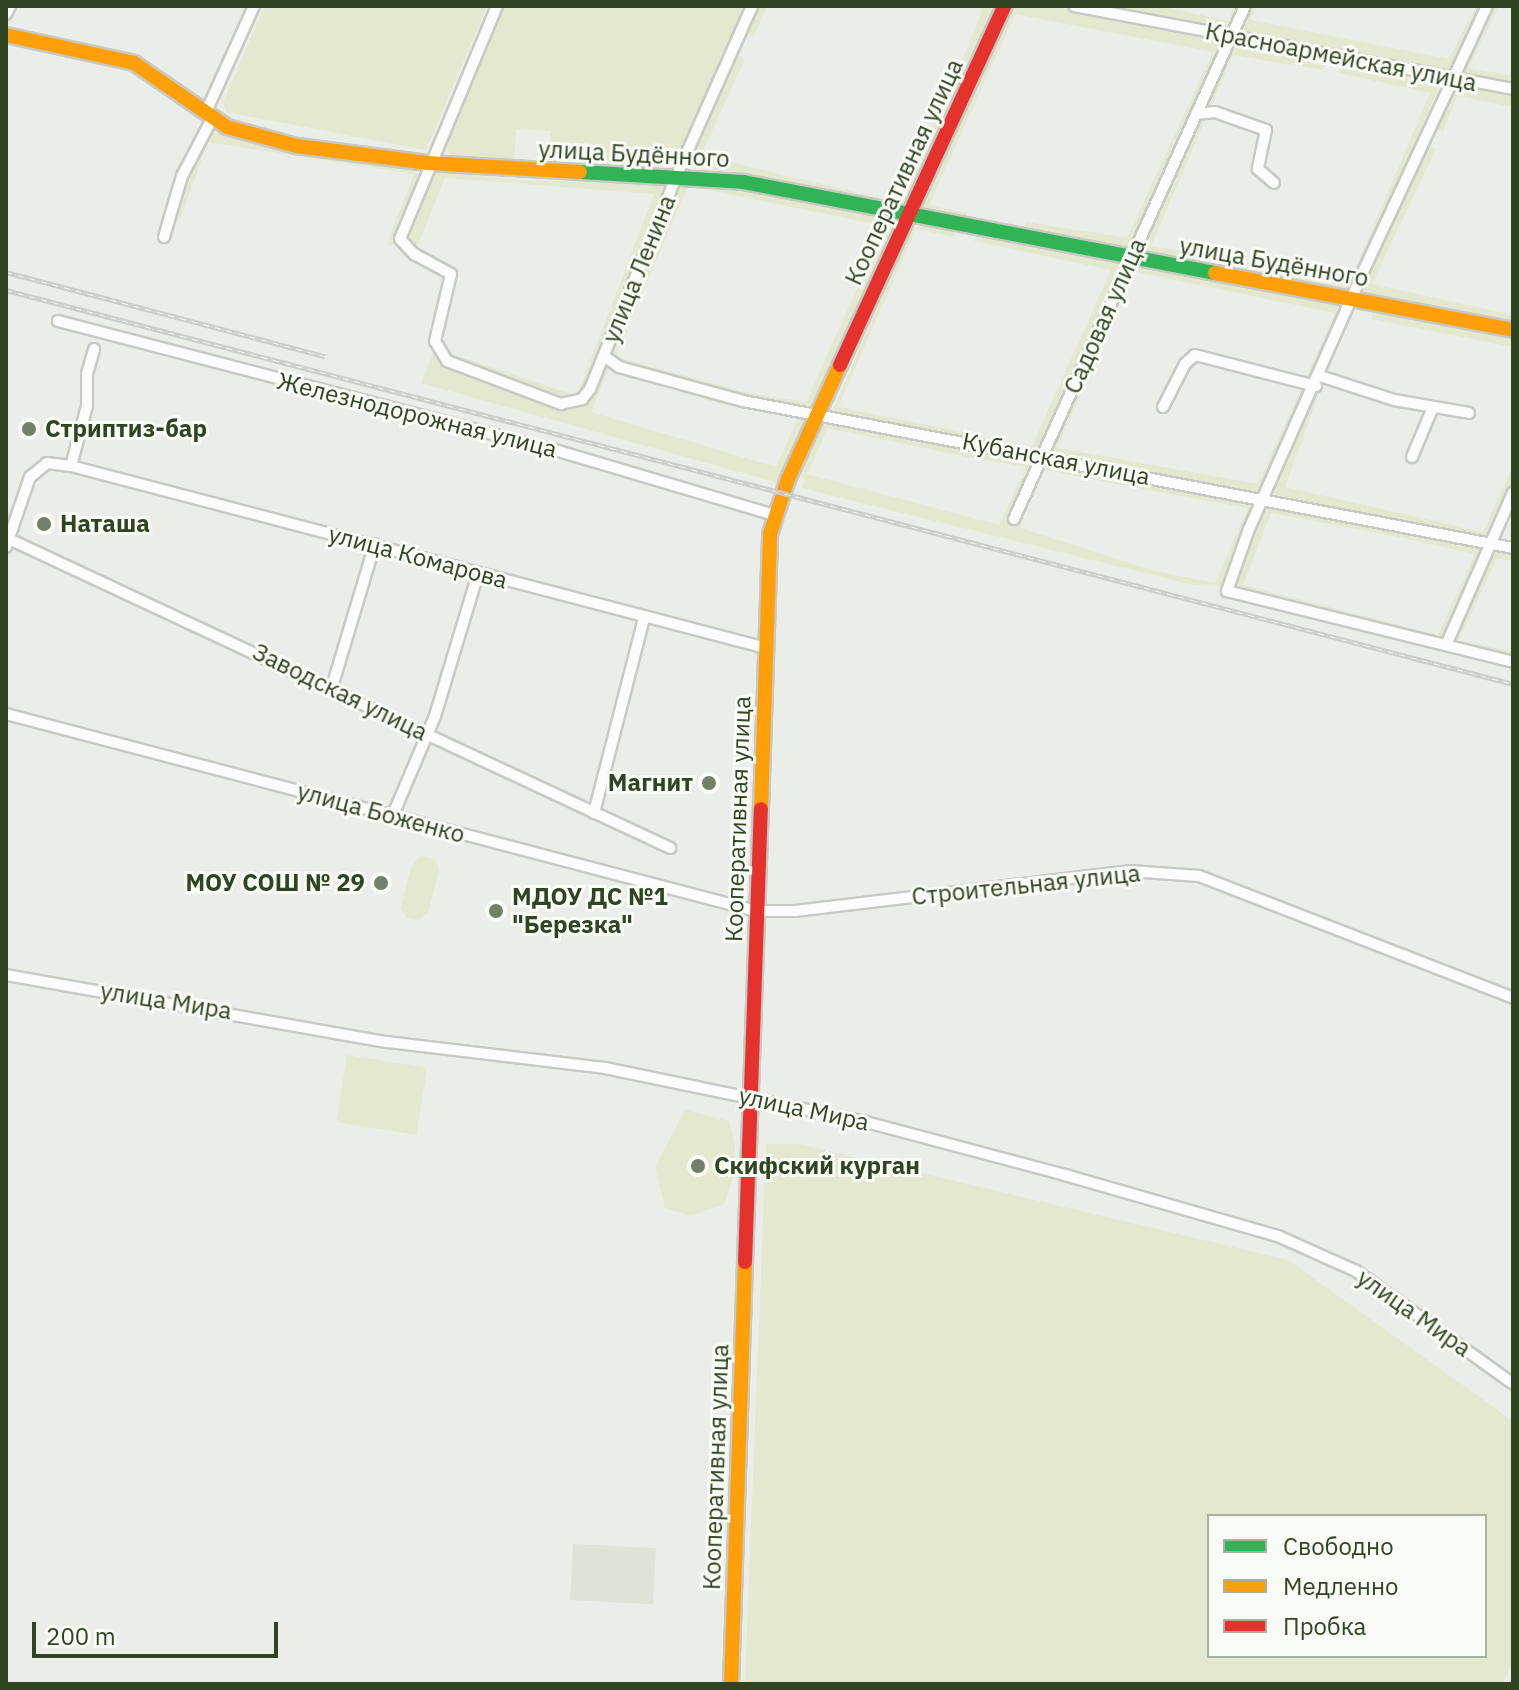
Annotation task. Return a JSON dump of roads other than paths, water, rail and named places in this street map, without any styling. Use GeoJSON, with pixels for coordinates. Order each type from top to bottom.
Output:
{"type":"FeatureCollection","features":[{"type":"Feature","properties":{"kind":"street"},"geometry":{"type":"LineString","coordinates":[[6,14],[10,6]]}},
{"type":"Feature","properties":{"kind":"street"},"geometry":{"type":"LineString","coordinates":[[164,237],[182,176],[254,6]]}},
{"type":"Feature","properties":{"kind":"street"},"geometry":{"type":"LineString","coordinates":[[428,163],[497,6]]}},
{"type":"Feature","properties":{"kind":"street","name":"улица Ленина"},"geometry":{"type":"LineString","coordinates":[[604,356],[676,177],[752,6]]}},
{"type":"Feature","properties":{"kind":"street","name":"Кооперативная улица"},"geometry":{"type":"LineString","coordinates":[[731,1684],[756,911],[774,515],[1004,6]]}},
{"type":"Feature","properties":{"kind":"street","name":"Красноармейская улица"},"geometry":{"type":"LineString","coordinates":[[1074,6],[1513,89]]}},
{"type":"Feature","properties":{"kind":"street","name":"Садовая улица"},"geometry":{"type":"LineString","coordinates":[[1014,519],[1228,36],[1245,6]]}},
{"type":"Feature","properties":{"kind":"street"},"geometry":{"type":"LineString","coordinates":[[1487,6],[1451,77],[1318,381],[1263,498],[1227,591],[1447,643],[1513,662]]}},
{"type":"Feature","properties":{"kind":"street","name":"улица Будённого"},"geometry":{"type":"LineString","coordinates":[[6,35],[134,63],[210,115],[263,139],[428,163],[743,182],[908,218],[1513,330]]}},
{"type":"Feature","properties":{"kind":"street"},"geometry":{"type":"LineString","coordinates":[[1196,114],[1215,112],[1266,130],[1258,169],[1274,183]]}},
{"type":"Feature","properties":{"kind":"street","name":"Железнодорожная улица"},"geometry":{"type":"LineString","coordinates":[[428,163],[400,239],[414,254],[442,265],[451,274],[435,341],[440,353],[459,369],[561,404],[574,403],[590,389],[604,356]]}},
{"type":"Feature","properties":{"kind":"street","name":"Железнодорожная улица"},"geometry":{"type":"LineString","coordinates":[[58,321],[558,451],[774,515]]}},
{"type":"Feature","properties":{"kind":"street"},"geometry":{"type":"LineString","coordinates":[[71,466],[87,406],[87,374],[94,349]]}},
{"type":"Feature","properties":{"kind":"street"},"geometry":{"type":"LineString","coordinates":[[1163,407],[1185,364],[1195,355],[1469,413]]}},
{"type":"Feature","properties":{"kind":"street","name":"Кубанская улица"},"geometry":{"type":"LineString","coordinates":[[604,356],[619,367],[743,401],[818,412],[1513,548]]}},
{"type":"Feature","properties":{"kind":"street"},"geometry":{"type":"LineString","coordinates":[[1412,457],[1433,407]]}},
{"type":"Feature","properties":{"kind":"street","name":"улица Комарова"},"geometry":{"type":"LineString","coordinates":[[8,543],[30,477],[47,463],[71,466],[766,648]]}},
{"type":"Feature","properties":{"kind":"street"},"geometry":{"type":"LineString","coordinates":[[1447,643],[1513,493]]}},
{"type":"Feature","properties":{"kind":"street","name":"Заводская улица"},"geometry":{"type":"LineString","coordinates":[[8,543],[332,687],[670,848]]}},
{"type":"Feature","properties":{"kind":"street"},"geometry":{"type":"LineString","coordinates":[[332,687],[375,544]]}},
{"type":"Feature","properties":{"kind":"street"},"geometry":{"type":"LineString","coordinates":[[392,817],[424,733],[435,716],[478,574]]}},
{"type":"Feature","properties":{"kind":"street"},"geometry":{"type":"LineString","coordinates":[[594,813],[644,618]]}},
{"type":"Feature","properties":{"kind":"street","name":"улица Боженко"},"geometry":{"type":"LineString","coordinates":[[6,714],[756,911]]}},
{"type":"Feature","properties":{"kind":"street","name":"Строительная улица"},"geometry":{"type":"LineString","coordinates":[[756,911],[795,911],[1107,873],[1173,873],[1229,885],[1513,998]]}},
{"type":"Feature","properties":{"kind":"street","name":"улица Мира"},"geometry":{"type":"LineString","coordinates":[[6,975],[172,1000],[387,1042],[605,1068],[875,1124],[1278,1236],[1356,1271],[1513,1384]]}},
{"type":"Feature","properties":{"kind":"railway"},"geometry":{"type":"LineString","coordinates":[[6,272],[325,356]]}},
{"type":"Feature","properties":{"kind":"railway"},"geometry":{"type":"LineString","coordinates":[[6,290],[1513,684]]}},
{"type":"Feature","properties":{"kind":"place","name":"Стриптиз-бар"},"geometry":{"type":"Point","coordinates":[29,429]}},
{"type":"Feature","properties":{"kind":"place","name":"Наташа"},"geometry":{"type":"Point","coordinates":[44,524]}},
{"type":"Feature","properties":{"kind":"place","name":"Магнит"},"geometry":{"type":"Point","coordinates":[709,783]}},
{"type":"Feature","properties":{"kind":"place","name":"МОУ СОШ № 29"},"geometry":{"type":"Point","coordinates":[381,883]}},
{"type":"Feature","properties":{"kind":"place","name":"МДОУ ДС №1 \"Березка\""},"geometry":{"type":"Point","coordinates":[496,911]}},
{"type":"Feature","properties":{"kind":"place","name":"Скифский курган"},"geometry":{"type":"Point","coordinates":[698,1166]}}]}
